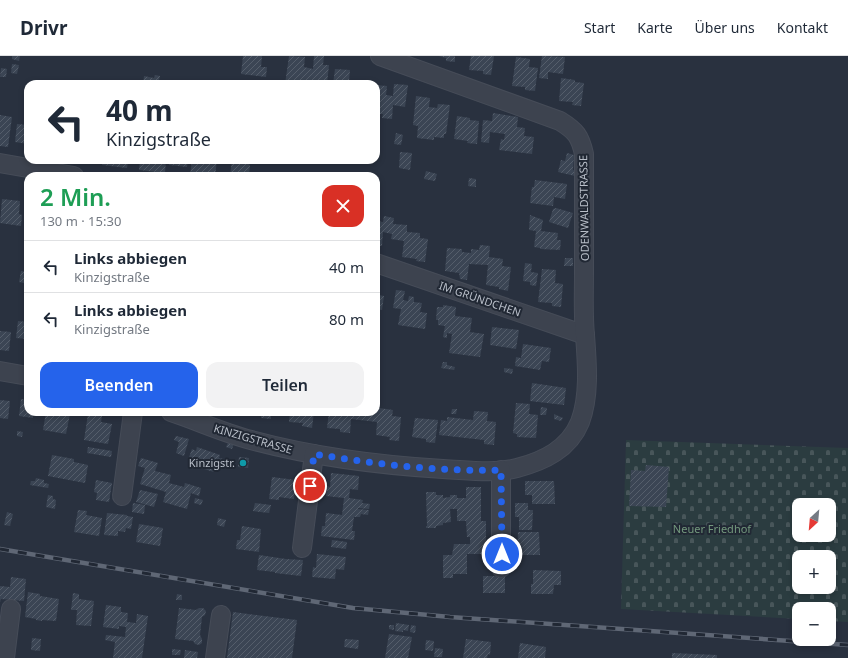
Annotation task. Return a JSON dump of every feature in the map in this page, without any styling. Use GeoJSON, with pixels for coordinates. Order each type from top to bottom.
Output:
{"type":"FeatureCollection","features":[{"type":"Feature","properties":{"kind":"street","name":"ODENWALDSTRASSE"},"geometry":{"type":"LineString","coordinates":[[380,56],[560,121],[577,133],[582,142],[584,154],[586,393],[585,407],[574,433],[567,443]]}},
{"type":"Feature","properties":{"kind":"street"},"geometry":{"type":"LineString","coordinates":[[0,163],[51,172]]}},
{"type":"Feature","properties":{"kind":"street","name":"IM GRÜNDCHEN"},"geometry":{"type":"LineString","coordinates":[[380,264],[585,335]]}},
{"type":"Feature","properties":{"kind":"street"},"geometry":{"type":"LineString","coordinates":[[0,371],[24,375]]}},
{"type":"Feature","properties":{"kind":"street"},"geometry":{"type":"LineString","coordinates":[[122,496],[132,416]]}},
{"type":"Feature","properties":{"kind":"street","name":"KINZIGSTRASSE"},"geometry":{"type":"LineString","coordinates":[[182,416],[231,434],[279,447],[359,461],[414,467],[501,470],[533,463],[555,453],[567,443]]}},
{"type":"Feature","properties":{"kind":"street"},"geometry":{"type":"LineString","coordinates":[[302,548],[314,454]]}},
{"type":"Feature","properties":{"kind":"street"},"geometry":{"type":"LineString","coordinates":[[501,470],[502,568]]}},
{"type":"Feature","properties":{"kind":"street"},"geometry":{"type":"LineString","coordinates":[[5,658],[11,609]]}},
{"type":"Feature","properties":{"kind":"street"},"geometry":{"type":"LineString","coordinates":[[215,658],[221,615]]}},
{"type":"Feature","properties":{"kind":"green space","name":"Neuer Friedhof"},"geometry":{"type":"Polygon","coordinates":[[[626,440],[848,448],[848,622],[836,621],[836,602],[792,602],[792,619],[621,609],[626,440]]]}},
{"type":"Feature","properties":{"kind":"building"},"geometry":{"type":"Polygon","coordinates":[[[12,56],[20,56],[19,61],[12,59],[12,56]]]}},
{"type":"Feature","properties":{"kind":"building"},"geometry":{"type":"Polygon","coordinates":[[[243,56],[262,56],[261,67],[267,67],[266,77],[241,74],[243,56]]]}},
{"type":"Feature","properties":{"kind":"building"},"geometry":{"type":"Polygon","coordinates":[[[289,56],[305,57],[304,67],[313,69],[314,56],[324,56],[323,65],[329,65],[327,80],[286,80],[289,56]]]}},
{"type":"Feature","properties":{"kind":"building"},"geometry":{"type":"Polygon","coordinates":[[[439,56],[455,56],[455,62],[446,61],[446,58],[439,56]]]}},
{"type":"Feature","properties":{"kind":"building"},"geometry":{"type":"Polygon","coordinates":[[[471,56],[494,56],[491,75],[483,74],[483,71],[469,70],[471,56]]]}},
{"type":"Feature","properties":{"kind":"building"},"geometry":{"type":"Polygon","coordinates":[[[542,56],[565,57],[563,74],[548,72],[548,79],[539,78],[542,56]]]}},
{"type":"Feature","properties":{"kind":"building"},"geometry":{"type":"Polygon","coordinates":[[[516,57],[530,59],[529,67],[538,68],[535,91],[525,90],[525,87],[512,86],[516,57]]]}},
{"type":"Feature","properties":{"kind":"building"},"geometry":{"type":"Polygon","coordinates":[[[12,64],[19,65],[17,74],[11,73],[12,64]]]}},
{"type":"Feature","properties":{"kind":"building"},"geometry":{"type":"Polygon","coordinates":[[[1,68],[7,69],[6,77],[0,77],[1,68]]]}},
{"type":"Feature","properties":{"kind":"building"},"geometry":{"type":"Polygon","coordinates":[[[335,69],[350,70],[349,80],[334,80],[335,69]]]}},
{"type":"Feature","properties":{"kind":"building"},"geometry":{"type":"Polygon","coordinates":[[[155,75],[160,76],[159,80],[144,80],[144,76],[154,78],[155,75]]]}},
{"type":"Feature","properties":{"kind":"building"},"geometry":{"type":"Polygon","coordinates":[[[561,78],[584,83],[581,106],[572,105],[573,102],[559,101],[561,78]]]}},
{"type":"Feature","properties":{"kind":"building"},"geometry":{"type":"Polygon","coordinates":[[[394,84],[408,85],[405,107],[393,105],[392,119],[382,118],[383,114],[380,114],[380,85],[387,86],[386,95],[393,96],[394,84]]]}},
{"type":"Feature","properties":{"kind":"building"},"geometry":{"type":"Polygon","coordinates":[[[416,96],[430,98],[429,107],[437,108],[438,104],[450,105],[446,134],[444,134],[444,138],[434,137],[434,140],[417,138],[418,126],[413,125],[416,96]]]}},
{"type":"Feature","properties":{"kind":"building"},"geometry":{"type":"Polygon","coordinates":[[[493,113],[518,117],[517,127],[525,128],[524,136],[534,137],[532,154],[499,150],[501,139],[504,140],[505,134],[490,132],[489,143],[481,142],[483,120],[492,121],[493,113]]]}},
{"type":"Feature","properties":{"kind":"building"},"geometry":{"type":"Polygon","coordinates":[[[0,115],[12,117],[8,147],[0,146],[0,115]]]}},
{"type":"Feature","properties":{"kind":"building"},"geometry":{"type":"Polygon","coordinates":[[[457,116],[479,121],[477,144],[454,139],[457,116]]]}},
{"type":"Feature","properties":{"kind":"building"},"geometry":{"type":"Polygon","coordinates":[[[17,124],[24,125],[24,143],[15,142],[17,124]]]}},
{"type":"Feature","properties":{"kind":"building"},"geometry":{"type":"Polygon","coordinates":[[[396,133],[403,135],[401,145],[394,144],[396,133]]]}},
{"type":"Feature","properties":{"kind":"building"},"geometry":{"type":"Polygon","coordinates":[[[400,152],[412,153],[410,170],[399,168],[400,152]]]}},
{"type":"Feature","properties":{"kind":"building"},"geometry":{"type":"Polygon","coordinates":[[[567,153],[574,155],[573,170],[576,171],[575,176],[558,172],[561,160],[565,161],[567,153]]]}},
{"type":"Feature","properties":{"kind":"building"},"geometry":{"type":"Polygon","coordinates":[[[102,164],[128,164],[127,168],[102,164]]]}},
{"type":"Feature","properties":{"kind":"building"},"geometry":{"type":"Polygon","coordinates":[[[140,164],[166,164],[165,172],[139,170],[140,164]]]}},
{"type":"Feature","properties":{"kind":"building"},"geometry":{"type":"Polygon","coordinates":[[[169,164],[187,164],[187,167],[169,164]]]}},
{"type":"Feature","properties":{"kind":"building"},"geometry":{"type":"Polygon","coordinates":[[[192,164],[216,164],[216,172],[190,172],[192,164]]]}},
{"type":"Feature","properties":{"kind":"building"},"geometry":{"type":"Polygon","coordinates":[[[232,164],[250,165],[249,172],[230,172],[232,164]]]}},
{"type":"Feature","properties":{"kind":"building"},"geometry":{"type":"Polygon","coordinates":[[[426,171],[437,174],[435,181],[424,179],[426,171]]]}},
{"type":"Feature","properties":{"kind":"building"},"geometry":{"type":"Polygon","coordinates":[[[469,178],[476,179],[476,187],[468,186],[469,178]]]}},
{"type":"Feature","properties":{"kind":"building"},"geometry":{"type":"Polygon","coordinates":[[[535,180],[567,184],[565,199],[554,197],[553,206],[530,203],[532,187],[534,187],[535,180]]]}},
{"type":"Feature","properties":{"kind":"building"},"geometry":{"type":"Polygon","coordinates":[[[2,199],[20,201],[19,214],[22,215],[21,226],[0,223],[2,199]]]}},
{"type":"Feature","properties":{"kind":"building"},"geometry":{"type":"Polygon","coordinates":[[[556,208],[573,213],[568,228],[549,222],[553,209],[556,208]]]}},
{"type":"Feature","properties":{"kind":"building"},"geometry":{"type":"Polygon","coordinates":[[[530,215],[543,220],[541,231],[558,233],[557,240],[561,240],[560,250],[540,249],[534,247],[536,231],[529,230],[530,215]]]}},
{"type":"Feature","properties":{"kind":"building"},"geometry":{"type":"Polygon","coordinates":[[[384,216],[394,218],[393,224],[407,225],[407,232],[420,233],[420,238],[428,239],[425,262],[416,261],[417,259],[402,257],[404,241],[391,239],[392,234],[383,232],[382,246],[380,246],[380,222],[383,222],[384,216]]]}},
{"type":"Feature","properties":{"kind":"building"},"geometry":{"type":"Polygon","coordinates":[[[480,245],[490,246],[489,257],[503,259],[502,266],[511,267],[508,291],[499,289],[499,287],[486,285],[488,265],[469,264],[467,280],[460,279],[459,273],[445,271],[447,248],[462,249],[462,252],[471,253],[471,249],[479,250],[480,245]]]}},
{"type":"Feature","properties":{"kind":"building"},"geometry":{"type":"Polygon","coordinates":[[[565,258],[573,258],[573,266],[564,266],[565,258]]]}},
{"type":"Feature","properties":{"kind":"building"},"geometry":{"type":"Polygon","coordinates":[[[525,263],[532,264],[531,272],[538,273],[536,286],[530,285],[530,282],[523,281],[525,263]]]}},
{"type":"Feature","properties":{"kind":"building"},"geometry":{"type":"Polygon","coordinates":[[[542,269],[556,270],[555,283],[563,284],[561,307],[552,306],[552,303],[538,302],[542,269]]]}},
{"type":"Feature","properties":{"kind":"building"},"geometry":{"type":"Polygon","coordinates":[[[21,271],[24,271],[24,283],[19,282],[21,271]]]}},
{"type":"Feature","properties":{"kind":"building"},"geometry":{"type":"Polygon","coordinates":[[[396,290],[405,291],[403,300],[408,301],[409,296],[414,297],[414,302],[422,303],[420,312],[427,313],[425,329],[398,325],[401,309],[393,308],[396,290]]]}},
{"type":"Feature","properties":{"kind":"building"},"geometry":{"type":"Polygon","coordinates":[[[380,295],[384,296],[382,310],[380,310],[380,295]]]}},
{"type":"Feature","properties":{"kind":"building"},"geometry":{"type":"Polygon","coordinates":[[[443,305],[456,307],[455,316],[472,318],[470,332],[484,334],[480,357],[449,353],[452,334],[447,333],[447,338],[443,337],[445,326],[438,325],[438,320],[436,320],[437,307],[443,307],[443,305]]]}},
{"type":"Feature","properties":{"kind":"building"},"geometry":{"type":"Polygon","coordinates":[[[18,321],[24,322],[24,339],[16,338],[18,321]]]}},
{"type":"Feature","properties":{"kind":"building"},"geometry":{"type":"Polygon","coordinates":[[[492,327],[519,330],[516,349],[490,345],[492,327]]]}},
{"type":"Feature","properties":{"kind":"building"},"geometry":{"type":"Polygon","coordinates":[[[0,331],[11,332],[9,351],[0,350],[0,331]]]}},
{"type":"Feature","properties":{"kind":"building"},"geometry":{"type":"Polygon","coordinates":[[[523,344],[551,348],[549,362],[542,361],[540,370],[515,366],[516,357],[521,358],[523,344]]]}},
{"type":"Feature","properties":{"kind":"building"},"geometry":{"type":"Polygon","coordinates":[[[443,362],[447,362],[447,365],[455,367],[454,370],[441,368],[443,362]]]}},
{"type":"Feature","properties":{"kind":"building"},"geometry":{"type":"Polygon","coordinates":[[[504,368],[513,369],[512,374],[504,372],[504,368]]]}},
{"type":"Feature","properties":{"kind":"building"},"geometry":{"type":"Polygon","coordinates":[[[532,383],[566,388],[564,405],[530,401],[532,383]]]}},
{"type":"Feature","properties":{"kind":"building"},"geometry":{"type":"Polygon","coordinates":[[[21,399],[24,399],[24,416],[33,416],[33,418],[19,416],[21,399]]]}},
{"type":"Feature","properties":{"kind":"building"},"geometry":{"type":"Polygon","coordinates":[[[0,400],[10,401],[8,419],[0,418],[0,400]]]}},
{"type":"Feature","properties":{"kind":"building"},"geometry":{"type":"Polygon","coordinates":[[[516,403],[530,404],[529,414],[538,415],[536,438],[517,437],[517,434],[513,433],[516,403]]]}},
{"type":"Feature","properties":{"kind":"building"},"geometry":{"type":"Polygon","coordinates":[[[541,407],[547,408],[546,415],[540,415],[541,407]]]}},
{"type":"Feature","properties":{"kind":"building"},"geometry":{"type":"Polygon","coordinates":[[[380,408],[393,410],[392,416],[401,417],[399,441],[389,440],[390,437],[376,435],[377,422],[351,419],[350,433],[340,432],[340,429],[327,428],[328,416],[380,416],[380,408]]]}},
{"type":"Feature","properties":{"kind":"building"},"geometry":{"type":"Polygon","coordinates":[[[452,409],[457,409],[456,414],[451,414],[452,409]]]}},
{"type":"Feature","properties":{"kind":"building"},"geometry":{"type":"Polygon","coordinates":[[[474,411],[488,412],[487,421],[496,422],[494,445],[484,444],[484,440],[439,435],[441,420],[447,421],[447,417],[473,420],[474,411]]]}},
{"type":"Feature","properties":{"kind":"building"},"geometry":{"type":"Polygon","coordinates":[[[554,414],[563,418],[561,421],[554,419],[554,414]]]}},
{"type":"Feature","properties":{"kind":"building"},"geometry":{"type":"Polygon","coordinates":[[[45,416],[70,416],[66,434],[43,430],[45,416]]]}},
{"type":"Feature","properties":{"kind":"building"},"geometry":{"type":"Polygon","coordinates":[[[88,416],[102,416],[101,422],[112,424],[108,444],[84,440],[88,416]]]}},
{"type":"Feature","properties":{"kind":"building"},"geometry":{"type":"Polygon","coordinates":[[[261,416],[271,416],[271,419],[261,418],[261,416]]]}},
{"type":"Feature","properties":{"kind":"building"},"geometry":{"type":"Polygon","coordinates":[[[290,416],[314,416],[312,428],[302,426],[303,423],[289,422],[290,416]]]}},
{"type":"Feature","properties":{"kind":"building"},"geometry":{"type":"Polygon","coordinates":[[[415,418],[438,420],[435,443],[426,442],[426,439],[412,437],[415,418]]]}},
{"type":"Feature","properties":{"kind":"building"},"geometry":{"type":"Polygon","coordinates":[[[17,431],[23,432],[22,437],[17,436],[17,431]]]}},
{"type":"Feature","properties":{"kind":"building"},"geometry":{"type":"Polygon","coordinates":[[[176,436],[189,439],[184,456],[176,453],[179,442],[174,440],[176,436]]]}},
{"type":"Feature","properties":{"kind":"building"},"geometry":{"type":"Polygon","coordinates":[[[229,441],[234,443],[232,449],[226,447],[229,441]]]}},
{"type":"Feature","properties":{"kind":"building"},"geometry":{"type":"Polygon","coordinates":[[[88,447],[112,451],[111,457],[87,453],[88,447]]]}},
{"type":"Feature","properties":{"kind":"building"},"geometry":{"type":"Polygon","coordinates":[[[197,447],[220,455],[219,458],[228,460],[225,468],[217,465],[214,472],[191,465],[192,462],[188,460],[192,449],[196,451],[197,447]]]}},
{"type":"Feature","properties":{"kind":"building"},"geometry":{"type":"Polygon","coordinates":[[[52,455],[74,459],[74,462],[88,465],[85,483],[48,476],[52,455]]]}},
{"type":"Feature","properties":{"kind":"building","name":"Kinzigstr."},"geometry":{"type":"Polygon","coordinates":[[[239,457],[249,458],[248,468],[238,467],[239,457]]]}},
{"type":"Feature","properties":{"kind":"building"},"geometry":{"type":"Polygon","coordinates":[[[141,458],[158,463],[155,471],[171,475],[169,483],[184,487],[185,483],[201,488],[199,496],[191,493],[187,509],[163,502],[166,492],[140,484],[145,468],[138,466],[141,458]]]}},
{"type":"Feature","properties":{"kind":"building"},"geometry":{"type":"Polygon","coordinates":[[[646,465],[669,467],[666,507],[629,506],[631,470],[645,471],[646,465]]]}},
{"type":"Feature","properties":{"kind":"building"},"geometry":{"type":"Polygon","coordinates":[[[331,473],[359,476],[358,490],[350,489],[349,498],[363,500],[362,503],[370,504],[369,509],[358,508],[369,510],[368,515],[361,514],[360,517],[354,517],[352,531],[355,531],[354,540],[321,536],[322,526],[325,526],[326,513],[342,515],[344,498],[326,496],[327,486],[330,487],[331,473]]]}},
{"type":"Feature","properties":{"kind":"building"},"geometry":{"type":"Polygon","coordinates":[[[272,477],[296,480],[294,499],[279,497],[279,500],[269,499],[272,477]]]}},
{"type":"Feature","properties":{"kind":"building"},"geometry":{"type":"Polygon","coordinates":[[[36,478],[44,480],[44,483],[49,484],[48,488],[30,485],[31,481],[35,481],[36,478]]]}},
{"type":"Feature","properties":{"kind":"building"},"geometry":{"type":"Polygon","coordinates":[[[96,480],[112,483],[109,502],[96,500],[97,493],[94,492],[96,480]]]}},
{"type":"Feature","properties":{"kind":"building"},"geometry":{"type":"Polygon","coordinates":[[[525,481],[554,481],[555,504],[532,504],[532,495],[525,495],[525,481]]]}},
{"type":"Feature","properties":{"kind":"building"},"geometry":{"type":"Polygon","coordinates":[[[466,487],[481,487],[481,521],[486,521],[486,554],[467,554],[467,574],[453,574],[453,578],[443,578],[443,555],[452,555],[454,544],[470,544],[470,537],[467,537],[466,521],[457,521],[457,509],[450,509],[451,522],[443,523],[443,525],[436,526],[436,528],[426,528],[426,492],[436,492],[436,495],[443,495],[443,498],[450,497],[450,495],[457,495],[457,498],[466,498],[466,487]]]}},
{"type":"Feature","properties":{"kind":"building"},"geometry":{"type":"Polygon","coordinates":[[[140,490],[158,494],[154,507],[136,502],[140,490]]]}},
{"type":"Feature","properties":{"kind":"building"},"geometry":{"type":"Polygon","coordinates":[[[48,495],[53,496],[53,499],[56,500],[55,509],[46,507],[48,495]]]}},
{"type":"Feature","properties":{"kind":"building"},"geometry":{"type":"Polygon","coordinates":[[[195,498],[203,500],[201,505],[194,503],[195,498]]]}},
{"type":"Feature","properties":{"kind":"building"},"geometry":{"type":"Polygon","coordinates":[[[133,503],[145,505],[144,514],[132,512],[133,503]]]}},
{"type":"Feature","properties":{"kind":"building"},"geometry":{"type":"Polygon","coordinates":[[[255,503],[271,505],[269,513],[253,511],[255,503]]]}},
{"type":"Feature","properties":{"kind":"building"},"geometry":{"type":"Polygon","coordinates":[[[515,503],[528,503],[528,510],[533,510],[532,530],[519,530],[519,517],[515,517],[515,503]]]}},
{"type":"Feature","properties":{"kind":"building"},"geometry":{"type":"Polygon","coordinates":[[[78,510],[87,511],[86,515],[102,518],[99,536],[74,532],[78,510]]]}},
{"type":"Feature","properties":{"kind":"building"},"geometry":{"type":"Polygon","coordinates":[[[7,512],[13,514],[10,526],[4,525],[7,512]]]}},
{"type":"Feature","properties":{"kind":"building"},"geometry":{"type":"Polygon","coordinates":[[[107,513],[133,517],[131,529],[126,528],[125,532],[118,531],[118,536],[104,535],[107,513]]]}},
{"type":"Feature","properties":{"kind":"building"},"geometry":{"type":"Polygon","coordinates":[[[218,518],[226,520],[224,527],[217,525],[218,518]]]}},
{"type":"Feature","properties":{"kind":"building"},"geometry":{"type":"Polygon","coordinates":[[[139,524],[163,528],[160,546],[136,542],[139,524]]]}},
{"type":"Feature","properties":{"kind":"building"},"geometry":{"type":"Polygon","coordinates":[[[242,526],[261,529],[259,552],[236,549],[237,540],[240,540],[242,526]]]}},
{"type":"Feature","properties":{"kind":"building"},"geometry":{"type":"Polygon","coordinates":[[[518,532],[539,532],[540,555],[517,555],[518,532]]]}},
{"type":"Feature","properties":{"kind":"building"},"geometry":{"type":"Polygon","coordinates":[[[332,540],[347,542],[346,549],[331,547],[332,540]]]}},
{"type":"Feature","properties":{"kind":"building"},"geometry":{"type":"Polygon","coordinates":[[[317,554],[346,557],[344,570],[336,569],[335,579],[312,577],[313,567],[316,568],[317,554]]]}},
{"type":"Feature","properties":{"kind":"building"},"geometry":{"type":"Polygon","coordinates":[[[259,555],[303,560],[301,576],[257,570],[259,555]]]}},
{"type":"Feature","properties":{"kind":"building"},"geometry":{"type":"Polygon","coordinates":[[[533,570],[561,571],[561,585],[554,585],[553,594],[531,594],[533,570]]]}},
{"type":"Feature","properties":{"kind":"building"},"geometry":{"type":"Polygon","coordinates":[[[483,576],[505,576],[505,593],[483,593],[483,576]]]}},
{"type":"Feature","properties":{"kind":"building"},"geometry":{"type":"Polygon","coordinates":[[[11,577],[26,579],[24,601],[1,599],[0,602],[0,586],[10,587],[11,577]]]}},
{"type":"Feature","properties":{"kind":"building"},"geometry":{"type":"Polygon","coordinates":[[[28,592],[40,594],[40,596],[59,599],[56,621],[42,621],[25,617],[28,592]]]}},
{"type":"Feature","properties":{"kind":"building"},"geometry":{"type":"Polygon","coordinates":[[[73,593],[79,594],[79,599],[94,601],[91,626],[76,625],[77,610],[71,610],[73,593]]]}},
{"type":"Feature","properties":{"kind":"building"},"geometry":{"type":"Polygon","coordinates":[[[177,594],[182,595],[182,600],[176,600],[177,594]]]}},
{"type":"Feature","properties":{"kind":"building"},"geometry":{"type":"Polygon","coordinates":[[[106,605],[121,607],[121,612],[128,613],[127,622],[136,623],[137,614],[148,616],[142,658],[113,658],[115,642],[105,640],[106,635],[125,637],[126,627],[119,626],[119,629],[103,627],[106,605]]]}},
{"type":"Feature","properties":{"kind":"building"},"geometry":{"type":"Polygon","coordinates":[[[179,608],[196,610],[203,608],[206,611],[205,615],[202,617],[200,635],[202,643],[199,645],[195,644],[193,641],[175,639],[179,608]]]}},
{"type":"Feature","properties":{"kind":"building"},"geometry":{"type":"Polygon","coordinates":[[[233,612],[297,620],[292,658],[227,658],[233,612]]]}},
{"type":"Feature","properties":{"kind":"building"},"geometry":{"type":"Polygon","coordinates":[[[396,623],[409,625],[408,631],[395,631],[396,623]]]}},
{"type":"Feature","properties":{"kind":"building"},"geometry":{"type":"Polygon","coordinates":[[[389,625],[394,625],[394,630],[389,629],[389,625]]]}},
{"type":"Feature","properties":{"kind":"building"},"geometry":{"type":"Polygon","coordinates":[[[411,625],[416,626],[415,633],[410,632],[411,625]]]}},
{"type":"Feature","properties":{"kind":"building"},"geometry":{"type":"Polygon","coordinates":[[[389,634],[412,637],[408,658],[385,658],[389,634]]]}},
{"type":"Feature","properties":{"kind":"building"},"geometry":{"type":"Polygon","coordinates":[[[32,638],[41,639],[40,651],[31,650],[32,638]]]}},
{"type":"Feature","properties":{"kind":"building"},"geometry":{"type":"Polygon","coordinates":[[[345,639],[359,640],[358,649],[344,647],[345,639]]]}},
{"type":"Feature","properties":{"kind":"building"},"geometry":{"type":"Polygon","coordinates":[[[466,639],[491,642],[490,655],[488,654],[487,658],[463,658],[466,639]]]}},
{"type":"Feature","properties":{"kind":"building"},"geometry":{"type":"Polygon","coordinates":[[[426,640],[434,641],[433,651],[425,650],[426,640]]]}},
{"type":"Feature","properties":{"kind":"building"},"geometry":{"type":"Polygon","coordinates":[[[520,643],[546,647],[545,658],[518,658],[520,643]]]}},
{"type":"Feature","properties":{"kind":"building"},"geometry":{"type":"Polygon","coordinates":[[[435,648],[443,649],[442,657],[434,657],[435,648]]]}},
{"type":"Feature","properties":{"kind":"building"},"geometry":{"type":"Polygon","coordinates":[[[172,649],[181,650],[180,655],[172,655],[172,649]]]}},
{"type":"Feature","properties":{"kind":"building"},"geometry":{"type":"Polygon","coordinates":[[[185,650],[198,652],[197,658],[184,658],[185,650]]]}},
{"type":"Feature","properties":{"kind":"building"},"geometry":{"type":"Polygon","coordinates":[[[672,653],[717,655],[717,658],[672,658],[672,653]]]}},
{"type":"Feature","properties":{"kind":"railway"},"geometry":{"type":"LineString","coordinates":[[0,549],[353,608],[450,617],[848,645]]}},
{"type":"Feature","properties":{"kind":"place","name":"Kinzigstr."},"geometry":{"type":"Point","coordinates":[243,463]}},
{"type":"Feature","properties":{"kind":"route"},"geometry":{"type":"LineString","coordinates":[[310,486],[314,454],[414,467],[484,471],[501,470],[502,554]]}}]}
